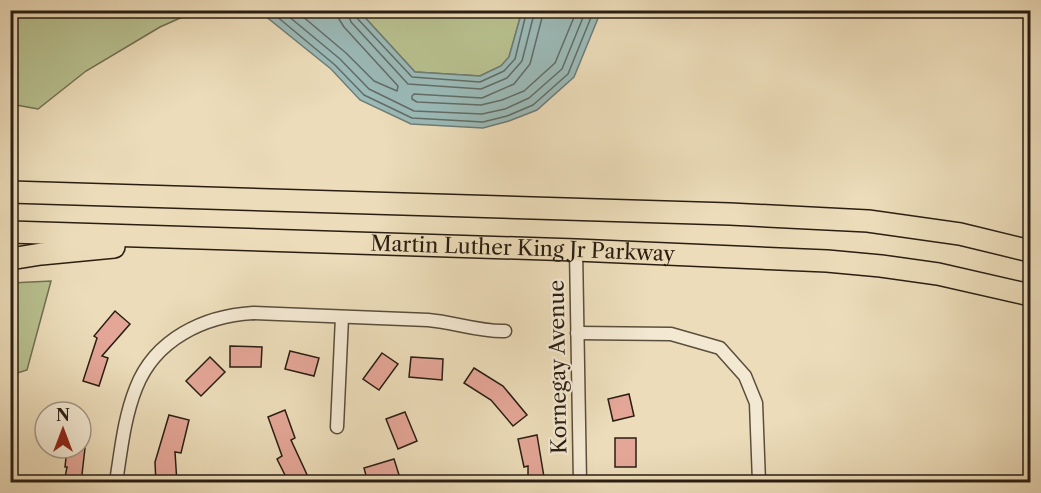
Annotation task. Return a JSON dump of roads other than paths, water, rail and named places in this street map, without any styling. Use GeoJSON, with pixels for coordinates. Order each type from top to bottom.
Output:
{"type":"FeatureCollection","features":[{"type":"Feature","properties":{"kind":"highway","name":"Martin Luther King Jr Parkway"},"geometry":{"type":"LineString","coordinates":[[10,192],[500,206],[825,219],[916,227],[960,234],[1030,251]]}},
{"type":"Feature","properties":{"kind":"highway","name":"Martin Luther King Jr Parkway"},"geometry":{"type":"LineString","coordinates":[[10,232],[771,258],[881,266],[938,274],[1030,295]]}},
{"type":"Feature","properties":{"kind":"highway"},"geometry":{"type":"LineString","coordinates":[[10,259],[196,239]]}},
{"type":"Feature","properties":{"kind":"street","name":"Kornegay Avenue"},"geometry":{"type":"LineString","coordinates":[[576,250],[580,483]]}},
{"type":"Feature","properties":{"kind":"street"},"geometry":{"type":"LineString","coordinates":[[116,483],[126,424],[136,386],[146,368],[175,338],[213,318],[253,313],[428,320],[450,322],[482,330],[505,331]]}},
{"type":"Feature","properties":{"kind":"street"},"geometry":{"type":"LineString","coordinates":[[337,427],[342,317]]}},
{"type":"Feature","properties":{"kind":"street"},"geometry":{"type":"LineString","coordinates":[[577,333],[671,334],[720,348],[745,376],[756,403],[759,483]]}},
{"type":"Feature","properties":{"kind":"water"},"geometry":{"type":"Polygon","coordinates":[[[259,11],[359,11],[415,72],[480,76],[501,66],[509,57],[522,11],[601,11],[574,77],[537,110],[483,128],[411,124],[360,100],[331,69],[259,11]]]}}]}
